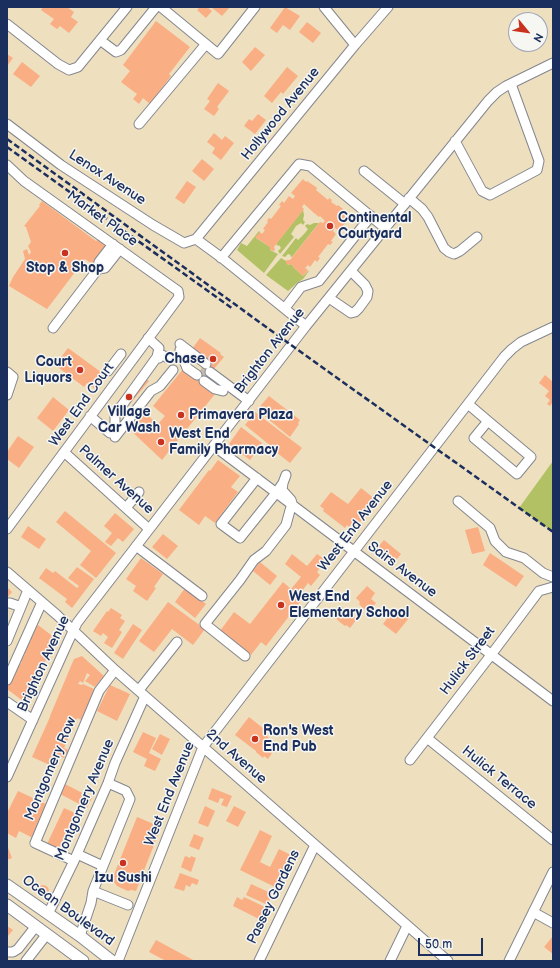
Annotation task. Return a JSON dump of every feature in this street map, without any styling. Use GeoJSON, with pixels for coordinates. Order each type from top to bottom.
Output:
{"type":"FeatureCollection","features":[{"type":"Feature","properties":{"kind":"main road","name":"Ocean Boulevard"},"geometry":{"type":"LineString","coordinates":[[7,885],[80,936],[112,961]]}},
{"type":"Feature","properties":{"kind":"main road"},"geometry":{"type":"LineString","coordinates":[[7,904],[84,961]]}},
{"type":"Feature","properties":{"kind":"street"},"geometry":{"type":"LineString","coordinates":[[7,24],[58,64],[69,70],[78,67],[127,7]]}},
{"type":"Feature","properties":{"kind":"street"},"geometry":{"type":"LineString","coordinates":[[100,40],[116,52],[122,50],[156,7]]}},
{"type":"Feature","properties":{"kind":"street"},"geometry":{"type":"LineString","coordinates":[[161,7],[218,54],[255,7]]}},
{"type":"Feature","properties":{"kind":"street"},"geometry":{"type":"LineString","coordinates":[[324,7],[355,45]]}},
{"type":"Feature","properties":{"kind":"street","name":"Hollywood Avenue"},"geometry":{"type":"LineString","coordinates":[[196,239],[388,7]]}},
{"type":"Feature","properties":{"kind":"street"},"geometry":{"type":"LineString","coordinates":[[140,124],[206,44]]}},
{"type":"Feature","properties":{"kind":"street","name":"Brighton Avenue"},"geometry":{"type":"LineString","coordinates":[[7,777],[73,631],[83,615],[306,326],[488,101],[497,92],[511,84],[553,64]]}},
{"type":"Feature","properties":{"kind":"street"},"geometry":{"type":"LineString","coordinates":[[455,141],[482,191],[490,195],[537,170],[539,161],[511,84]]}},
{"type":"Feature","properties":{"kind":"street","name":"Lenox Avenue"},"geometry":{"type":"LineString","coordinates":[[7,124],[61,165],[184,243],[196,239]]}},
{"type":"Feature","properties":{"kind":"street"},"geometry":{"type":"LineString","coordinates":[[221,258],[299,164],[310,166],[385,228]]}},
{"type":"Feature","properties":{"kind":"street","name":"Market Place"},"geometry":{"type":"LineString","coordinates":[[7,165],[24,181],[178,291],[179,297]]}},
{"type":"Feature","properties":{"kind":"street"},"geometry":{"type":"LineString","coordinates":[[364,171],[407,201],[422,209],[428,217],[444,248],[449,252],[454,254],[460,251],[477,237]]}},
{"type":"Feature","properties":{"kind":"street"},"geometry":{"type":"LineString","coordinates":[[285,308],[301,287],[318,281],[371,216]]}},
{"type":"Feature","properties":{"kind":"street"},"geometry":{"type":"LineString","coordinates":[[196,239],[306,326]]}},
{"type":"Feature","properties":{"kind":"street"},"geometry":{"type":"LineString","coordinates":[[53,328],[98,269],[105,268],[116,247]]}},
{"type":"Feature","properties":{"kind":"street"},"geometry":{"type":"LineString","coordinates":[[329,298],[351,312],[355,312],[360,308],[367,297],[368,292],[365,285],[351,271]]}},
{"type":"Feature","properties":{"kind":"street","name":"West End Court"},"geometry":{"type":"LineString","coordinates":[[7,529],[179,297]]}},
{"type":"Feature","properties":{"kind":"street","name":"West End Avenue"},"geometry":{"type":"LineString","coordinates":[[118,961],[203,747],[512,349],[522,342],[553,327]]}},
{"type":"Feature","properties":{"kind":"street"},"geometry":{"type":"LineString","coordinates":[[115,431],[115,415],[154,363],[159,351],[157,345],[148,338]]}},
{"type":"Feature","properties":{"kind":"street"},"geometry":{"type":"LineString","coordinates":[[159,351],[166,350],[177,352],[226,387],[249,401]]}},
{"type":"Feature","properties":{"kind":"street"},"geometry":{"type":"LineString","coordinates":[[108,372],[120,354]]}},
{"type":"Feature","properties":{"kind":"street"},"geometry":{"type":"LineString","coordinates":[[115,431],[151,391],[160,386],[173,370]]}},
{"type":"Feature","properties":{"kind":"street"},"geometry":{"type":"LineString","coordinates":[[7,372],[14,377],[7,395]]}},
{"type":"Feature","properties":{"kind":"street"},"geometry":{"type":"LineString","coordinates":[[468,404],[531,457],[517,474],[474,438],[488,421]]}},
{"type":"Feature","properties":{"kind":"street"},"geometry":{"type":"LineString","coordinates":[[90,416],[115,431]]}},
{"type":"Feature","properties":{"kind":"street","name":"Sairs Avenue"},"geometry":{"type":"LineString","coordinates":[[214,446],[553,701]]}},
{"type":"Feature","properties":{"kind":"street","name":"Palmer Avenue"},"geometry":{"type":"LineString","coordinates":[[64,452],[149,529]]}},
{"type":"Feature","properties":{"kind":"street"},"geometry":{"type":"LineString","coordinates":[[245,656],[205,624],[240,580],[249,566],[256,558],[266,551],[286,526],[292,504],[291,500],[282,490],[285,479],[276,493],[240,538],[221,524],[257,478]]}},
{"type":"Feature","properties":{"kind":"street"},"geometry":{"type":"LineString","coordinates":[[126,508],[140,492]]}},
{"type":"Feature","properties":{"kind":"street"},"geometry":{"type":"LineString","coordinates":[[458,501],[490,528],[495,541],[506,552],[524,558],[543,573],[553,577]]}},
{"type":"Feature","properties":{"kind":"street"},"geometry":{"type":"LineString","coordinates":[[136,546],[202,596]]}},
{"type":"Feature","properties":{"kind":"street","name":"2nd Avenue"},"geometry":{"type":"LineString","coordinates":[[7,572],[42,602],[115,670],[448,961]]}},
{"type":"Feature","properties":{"kind":"street","name":"Hulick Street"},"geometry":{"type":"LineString","coordinates":[[410,760],[539,591],[553,587]]}},
{"type":"Feature","properties":{"kind":"street"},"geometry":{"type":"LineString","coordinates":[[7,641],[28,590]]}},
{"type":"Feature","properties":{"kind":"street"},"geometry":{"type":"LineString","coordinates":[[7,680],[42,602]]}},
{"type":"Feature","properties":{"kind":"street"},"geometry":{"type":"LineString","coordinates":[[7,603],[21,607]]}},
{"type":"Feature","properties":{"kind":"street","name":"Montgomery Avenue"},"geometry":{"type":"LineString","coordinates":[[48,914],[108,784],[142,693],[177,642]]}},
{"type":"Feature","properties":{"kind":"street","name":"Montgomery Row"},"geometry":{"type":"LineString","coordinates":[[75,858],[35,843],[99,691],[115,670]]}},
{"type":"Feature","properties":{"kind":"street"},"geometry":{"type":"LineString","coordinates":[[7,702],[33,720]]}},
{"type":"Feature","properties":{"kind":"street","name":"Hulick Terrace"},"geometry":{"type":"LineString","coordinates":[[427,738],[553,840]]}},
{"type":"Feature","properties":{"kind":"street"},"geometry":{"type":"LineString","coordinates":[[80,936],[93,891],[130,799],[126,792],[108,784]]}},
{"type":"Feature","properties":{"kind":"street","name":"Passey Gardens"},"geometry":{"type":"LineString","coordinates":[[259,961],[315,845]]}},
{"type":"Feature","properties":{"kind":"street"},"geometry":{"type":"LineString","coordinates":[[75,858],[103,866]]}},
{"type":"Feature","properties":{"kind":"street"},"geometry":{"type":"LineString","coordinates":[[509,961],[553,872]]}},
{"type":"Feature","properties":{"kind":"street"},"geometry":{"type":"LineString","coordinates":[[93,891],[128,905]]}},
{"type":"Feature","properties":{"kind":"street"},"geometry":{"type":"LineString","coordinates":[[533,912],[553,923]]}},
{"type":"Feature","properties":{"kind":"street"},"geometry":{"type":"LineString","coordinates":[[9,952],[22,945],[36,926]]}},
{"type":"Feature","properties":{"kind":"street"},"geometry":{"type":"LineString","coordinates":[[390,961],[407,926]]}},
{"type":"Feature","properties":{"kind":"street"},"geometry":{"type":"LineString","coordinates":[[26,961],[47,934]]}},
{"type":"Feature","properties":{"kind":"green space"},"geometry":{"type":"Polygon","coordinates":[[[303,210],[303,220],[305,222],[303,225],[301,223],[296,226],[291,234],[294,237],[280,254],[278,251],[281,248],[276,244],[303,210]]]}},
{"type":"Feature","properties":{"kind":"green space"},"geometry":{"type":"Polygon","coordinates":[[[319,223],[292,257],[288,254],[285,257],[282,256],[296,238],[298,240],[305,233],[308,229],[305,226],[307,224],[310,225],[319,223]]]}},
{"type":"Feature","properties":{"kind":"green space"},"geometry":{"type":"Polygon","coordinates":[[[259,231],[260,232],[256,238],[270,247],[270,250],[278,254],[264,273],[237,250],[241,243],[247,246],[259,231]]]}},
{"type":"Feature","properties":{"kind":"green space"},"geometry":{"type":"Polygon","coordinates":[[[281,258],[286,261],[288,265],[291,264],[303,276],[309,271],[303,279],[288,291],[266,275],[281,258]]]}},
{"type":"Feature","properties":{"kind":"green space"},"geometry":{"type":"Polygon","coordinates":[[[553,461],[553,532],[519,508],[553,461]]]}},
{"type":"Feature","properties":{"kind":"building"},"geometry":{"type":"Polygon","coordinates":[[[43,7],[67,7],[74,12],[71,17],[78,22],[69,33],[60,26],[57,29],[50,24],[54,19],[41,10],[43,7]]]}},
{"type":"Feature","properties":{"kind":"building"},"geometry":{"type":"Polygon","coordinates":[[[200,7],[207,7],[212,11],[206,18],[197,10],[200,7]]]}},
{"type":"Feature","properties":{"kind":"building"},"geometry":{"type":"Polygon","coordinates":[[[211,7],[230,7],[222,16],[211,7]]]}},
{"type":"Feature","properties":{"kind":"building"},"geometry":{"type":"Polygon","coordinates":[[[285,7],[300,16],[290,30],[283,25],[277,33],[270,28],[285,7]]]}},
{"type":"Feature","properties":{"kind":"building"},"geometry":{"type":"Polygon","coordinates":[[[156,21],[190,47],[169,74],[171,76],[150,104],[143,98],[139,104],[133,99],[137,94],[121,82],[130,71],[123,65],[156,21]]]}},
{"type":"Feature","properties":{"kind":"building"},"geometry":{"type":"Polygon","coordinates":[[[307,22],[321,33],[313,43],[299,32],[307,22]]]}},
{"type":"Feature","properties":{"kind":"building"},"geometry":{"type":"Polygon","coordinates":[[[255,47],[265,55],[251,71],[242,62],[255,47]]]}},
{"type":"Feature","properties":{"kind":"building"},"geometry":{"type":"Polygon","coordinates":[[[7,54],[13,58],[7,66],[7,54]]]}},
{"type":"Feature","properties":{"kind":"building"},"geometry":{"type":"Polygon","coordinates":[[[22,62],[40,76],[31,87],[13,74],[22,62]]]}},
{"type":"Feature","properties":{"kind":"building"},"geometry":{"type":"Polygon","coordinates":[[[287,67],[298,76],[283,94],[281,92],[272,103],[264,96],[287,67]]]}},
{"type":"Feature","properties":{"kind":"building"},"geometry":{"type":"Polygon","coordinates":[[[218,83],[229,91],[217,107],[219,109],[214,116],[204,109],[210,101],[207,99],[218,83]]]}},
{"type":"Feature","properties":{"kind":"building"},"geometry":{"type":"Polygon","coordinates":[[[258,114],[266,120],[255,134],[244,126],[249,119],[252,121],[258,114]]]}},
{"type":"Feature","properties":{"kind":"building"},"geometry":{"type":"Polygon","coordinates":[[[214,133],[222,140],[225,136],[234,143],[221,160],[212,153],[215,148],[207,142],[214,133]]]}},
{"type":"Feature","properties":{"kind":"building"},"geometry":{"type":"Polygon","coordinates":[[[202,159],[214,169],[204,181],[192,171],[202,159]]]}},
{"type":"Feature","properties":{"kind":"building","name":"Continental Courtyard"},"geometry":{"type":"Polygon","coordinates":[[[303,179],[316,187],[316,190],[328,200],[329,198],[332,200],[331,202],[337,206],[338,205],[348,213],[346,214],[350,217],[339,231],[335,228],[334,229],[333,231],[336,234],[331,241],[333,242],[330,245],[328,244],[318,257],[320,258],[317,262],[315,260],[310,267],[308,265],[305,268],[308,270],[303,276],[291,264],[288,265],[286,261],[290,260],[320,222],[323,223],[325,221],[320,216],[319,217],[304,204],[302,207],[304,209],[274,247],[274,251],[270,250],[270,247],[255,237],[260,232],[262,234],[265,230],[263,229],[268,222],[267,221],[269,218],[271,219],[281,206],[279,205],[282,201],[284,203],[289,196],[293,199],[295,196],[291,193],[303,179]]]}},
{"type":"Feature","properties":{"kind":"building"},"geometry":{"type":"Polygon","coordinates":[[[187,181],[196,187],[184,204],[175,198],[187,181]]]}},
{"type":"Feature","properties":{"kind":"building","name":"Stop & Shop"},"geometry":{"type":"Polygon","coordinates":[[[42,201],[96,241],[98,240],[106,246],[92,264],[85,259],[47,309],[9,286],[25,259],[23,251],[27,249],[29,255],[31,252],[28,246],[31,242],[26,227],[24,226],[40,206],[39,205],[42,201]]]}},
{"type":"Feature","properties":{"kind":"building","name":"Primavera Plaza"},"geometry":{"type":"Polygon","coordinates":[[[200,338],[221,353],[220,354],[224,357],[202,383],[197,380],[215,394],[162,460],[128,428],[142,411],[158,424],[165,416],[153,406],[183,369],[195,378],[207,361],[192,349],[200,338]]]}},
{"type":"Feature","properties":{"kind":"building","name":"Court Liquors"},"geometry":{"type":"Polygon","coordinates":[[[68,348],[105,375],[95,389],[87,383],[84,387],[55,365],[68,348]]]}},
{"type":"Feature","properties":{"kind":"building","name":"Village Car Wash"},"geometry":{"type":"Polygon","coordinates":[[[141,375],[149,381],[124,411],[117,405],[141,375]]]}},
{"type":"Feature","properties":{"kind":"building"},"geometry":{"type":"Polygon","coordinates":[[[545,375],[553,382],[553,402],[550,406],[547,404],[550,400],[545,396],[549,391],[539,383],[545,375]]]}},
{"type":"Feature","properties":{"kind":"building"},"geometry":{"type":"Polygon","coordinates":[[[269,396],[300,420],[290,437],[257,410],[269,396]]]}},
{"type":"Feature","properties":{"kind":"building"},"geometry":{"type":"Polygon","coordinates":[[[53,397],[69,410],[53,431],[37,418],[53,397]]]}},
{"type":"Feature","properties":{"kind":"building"},"geometry":{"type":"Polygon","coordinates":[[[255,412],[302,448],[290,463],[245,425],[255,412]]]}},
{"type":"Feature","properties":{"kind":"building"},"geometry":{"type":"Polygon","coordinates":[[[241,427],[262,443],[250,460],[229,444],[241,427]]]}},
{"type":"Feature","properties":{"kind":"building"},"geometry":{"type":"Polygon","coordinates":[[[18,436],[34,447],[19,468],[7,459],[7,452],[18,436]]]}},
{"type":"Feature","properties":{"kind":"building"},"geometry":{"type":"Polygon","coordinates":[[[218,460],[240,476],[231,487],[238,492],[215,523],[205,516],[199,525],[179,510],[218,460]]]}},
{"type":"Feature","properties":{"kind":"building"},"geometry":{"type":"Polygon","coordinates":[[[361,488],[375,499],[372,503],[374,504],[367,513],[365,512],[360,518],[363,519],[354,526],[351,524],[349,527],[347,525],[345,528],[323,511],[324,509],[320,506],[331,492],[348,504],[361,488]]]}},
{"type":"Feature","properties":{"kind":"building"},"geometry":{"type":"Polygon","coordinates":[[[65,511],[116,553],[96,578],[80,565],[91,551],[56,522],[65,511]]]}},
{"type":"Feature","properties":{"kind":"building"},"geometry":{"type":"Polygon","coordinates":[[[115,513],[134,529],[123,542],[118,538],[111,546],[105,542],[112,533],[104,526],[115,513]]]}},
{"type":"Feature","properties":{"kind":"building"},"geometry":{"type":"Polygon","coordinates":[[[28,526],[46,539],[39,549],[21,537],[28,526]]]}},
{"type":"Feature","properties":{"kind":"building"},"geometry":{"type":"Polygon","coordinates":[[[478,527],[485,551],[472,554],[465,530],[478,527]]]}},
{"type":"Feature","properties":{"kind":"building"},"geometry":{"type":"Polygon","coordinates":[[[163,534],[178,546],[167,559],[152,547],[163,534]]]}},
{"type":"Feature","properties":{"kind":"building"},"geometry":{"type":"Polygon","coordinates":[[[384,540],[401,554],[397,559],[394,557],[392,559],[395,560],[393,563],[376,549],[384,540]]]}},
{"type":"Feature","properties":{"kind":"building"},"geometry":{"type":"Polygon","coordinates":[[[490,553],[524,576],[516,587],[483,565],[490,553]]]}},
{"type":"Feature","properties":{"kind":"building","name":"West End Elementary School"},"geometry":{"type":"Polygon","coordinates":[[[292,554],[307,566],[317,554],[326,560],[317,572],[320,575],[311,586],[308,583],[299,595],[303,598],[266,646],[261,642],[251,655],[220,631],[234,612],[250,624],[283,582],[291,589],[301,577],[285,564],[292,554]]]}},
{"type":"Feature","properties":{"kind":"building"},"geometry":{"type":"Polygon","coordinates":[[[141,558],[163,574],[147,601],[133,591],[136,586],[126,579],[141,558]]]}},
{"type":"Feature","properties":{"kind":"building"},"geometry":{"type":"Polygon","coordinates":[[[260,562],[277,576],[270,585],[253,571],[260,562]]]}},
{"type":"Feature","properties":{"kind":"building"},"geometry":{"type":"Polygon","coordinates":[[[77,567],[94,579],[72,608],[65,602],[67,599],[39,578],[46,568],[53,573],[55,571],[77,588],[79,586],[68,578],[77,567]]]}},
{"type":"Feature","properties":{"kind":"building"},"geometry":{"type":"Polygon","coordinates":[[[367,586],[375,593],[371,599],[376,603],[371,609],[367,606],[364,609],[356,598],[367,586]]]}},
{"type":"Feature","properties":{"kind":"building"},"geometry":{"type":"Polygon","coordinates":[[[7,587],[12,592],[7,598],[7,587]]]}},
{"type":"Feature","properties":{"kind":"building"},"geometry":{"type":"Polygon","coordinates":[[[185,588],[206,604],[195,618],[175,602],[185,588]]]}},
{"type":"Feature","properties":{"kind":"building"},"geometry":{"type":"Polygon","coordinates":[[[168,602],[205,629],[193,645],[172,629],[154,652],[139,641],[168,602]]]}},
{"type":"Feature","properties":{"kind":"building"},"geometry":{"type":"Polygon","coordinates":[[[342,607],[357,619],[350,628],[334,617],[342,607]]]}},
{"type":"Feature","properties":{"kind":"building"},"geometry":{"type":"Polygon","coordinates":[[[111,608],[122,615],[120,618],[125,621],[119,630],[122,632],[112,648],[104,643],[108,637],[103,633],[101,636],[93,631],[107,611],[108,612],[111,608]]]}},
{"type":"Feature","properties":{"kind":"building"},"geometry":{"type":"Polygon","coordinates":[[[395,608],[409,618],[396,634],[383,624],[395,608]]]}},
{"type":"Feature","properties":{"kind":"building"},"geometry":{"type":"Polygon","coordinates":[[[133,624],[142,630],[123,659],[114,653],[133,624]]]}},
{"type":"Feature","properties":{"kind":"building"},"geometry":{"type":"Polygon","coordinates":[[[38,625],[55,638],[27,704],[7,689],[7,687],[15,676],[14,675],[18,669],[17,668],[22,662],[20,661],[25,654],[23,653],[31,640],[29,639],[38,625]]]}},
{"type":"Feature","properties":{"kind":"building"},"geometry":{"type":"Polygon","coordinates":[[[82,656],[104,676],[95,687],[85,681],[90,675],[87,673],[83,683],[80,681],[78,684],[83,684],[94,689],[82,720],[77,718],[64,748],[71,751],[69,756],[65,755],[64,758],[54,753],[54,755],[60,758],[55,769],[49,767],[50,765],[32,757],[74,659],[82,656]]]}},
{"type":"Feature","properties":{"kind":"building"},"geometry":{"type":"Polygon","coordinates":[[[110,685],[130,694],[117,721],[97,711],[110,685]]]}},
{"type":"Feature","properties":{"kind":"building","name":"Ron's West End Pub"},"geometry":{"type":"Polygon","coordinates":[[[249,717],[268,732],[266,735],[269,738],[267,741],[269,743],[266,747],[272,753],[268,759],[264,756],[263,758],[235,735],[249,717]]]}},
{"type":"Feature","properties":{"kind":"building"},"geometry":{"type":"Polygon","coordinates":[[[143,732],[156,738],[149,753],[161,759],[155,771],[144,766],[147,759],[133,752],[143,732]]]}},
{"type":"Feature","properties":{"kind":"building"},"geometry":{"type":"Polygon","coordinates":[[[160,734],[170,739],[162,755],[152,749],[160,734]]]}},
{"type":"Feature","properties":{"kind":"building"},"geometry":{"type":"Polygon","coordinates":[[[65,784],[92,798],[87,808],[60,794],[65,784]]]}},
{"type":"Feature","properties":{"kind":"building"},"geometry":{"type":"Polygon","coordinates":[[[212,788],[232,796],[227,807],[221,805],[224,799],[220,798],[218,803],[208,799],[212,788]]]}},
{"type":"Feature","properties":{"kind":"building"},"geometry":{"type":"Polygon","coordinates":[[[18,791],[48,805],[33,838],[19,831],[16,838],[7,833],[7,813],[18,791]]]}},
{"type":"Feature","properties":{"kind":"building"},"geometry":{"type":"Polygon","coordinates":[[[205,806],[215,811],[208,827],[198,823],[205,806]]]}},
{"type":"Feature","properties":{"kind":"building"},"geometry":{"type":"Polygon","coordinates":[[[234,806],[246,812],[238,827],[226,821],[234,806]]]}},
{"type":"Feature","properties":{"kind":"building"},"geometry":{"type":"Polygon","coordinates":[[[64,808],[75,813],[59,849],[47,844],[64,808]]]}},
{"type":"Feature","properties":{"kind":"building"},"geometry":{"type":"Polygon","coordinates":[[[137,817],[161,827],[136,891],[128,891],[111,882],[137,817]]]}},
{"type":"Feature","properties":{"kind":"building"},"geometry":{"type":"Polygon","coordinates":[[[260,830],[272,836],[260,862],[270,867],[279,849],[291,855],[275,887],[240,870],[260,830]]]}},
{"type":"Feature","properties":{"kind":"building"},"geometry":{"type":"Polygon","coordinates":[[[194,834],[204,838],[199,850],[189,846],[194,834]]]}},
{"type":"Feature","properties":{"kind":"building"},"geometry":{"type":"Polygon","coordinates":[[[7,845],[12,858],[7,860],[7,845]]]}},
{"type":"Feature","properties":{"kind":"building"},"geometry":{"type":"Polygon","coordinates":[[[185,856],[196,858],[191,872],[181,867],[185,856]]]}},
{"type":"Feature","properties":{"kind":"building"},"geometry":{"type":"Polygon","coordinates":[[[180,873],[199,880],[197,885],[192,883],[190,887],[186,885],[184,891],[174,888],[180,873]]]}},
{"type":"Feature","properties":{"kind":"building"},"geometry":{"type":"Polygon","coordinates":[[[251,884],[273,894],[268,905],[246,895],[251,884]]]}},
{"type":"Feature","properties":{"kind":"building"},"geometry":{"type":"Polygon","coordinates":[[[43,885],[47,887],[49,891],[47,895],[43,897],[39,895],[37,891],[39,887],[43,885]]]}},
{"type":"Feature","properties":{"kind":"building"},"geometry":{"type":"Polygon","coordinates":[[[237,897],[242,900],[244,897],[265,907],[259,919],[233,906],[237,897]]]}},
{"type":"Feature","properties":{"kind":"building"},"geometry":{"type":"Polygon","coordinates":[[[7,926],[13,930],[7,937],[7,926]]]}},
{"type":"Feature","properties":{"kind":"building"},"geometry":{"type":"Polygon","coordinates":[[[553,936],[553,954],[544,947],[553,936]]]}},
{"type":"Feature","properties":{"kind":"building"},"geometry":{"type":"Polygon","coordinates":[[[156,940],[195,961],[166,961],[149,952],[156,940]]]}},
{"type":"Feature","properties":{"kind":"tunnel"},"geometry":{"type":"LineString","coordinates":[[200,371],[207,376]]}},
{"type":"Feature","properties":{"kind":"railway"},"geometry":{"type":"LineString","coordinates":[[7,139],[291,345],[553,532]]}},
{"type":"Feature","properties":{"kind":"railway"},"geometry":{"type":"LineString","coordinates":[[7,147],[233,309]]}},
{"type":"Feature","properties":{"kind":"place","name":"Continental Courtyard"},"geometry":{"type":"Point","coordinates":[330,226]}},
{"type":"Feature","properties":{"kind":"place","name":"Stop & Shop"},"geometry":{"type":"Point","coordinates":[65,253]}},
{"type":"Feature","properties":{"kind":"place","name":"Chase"},"geometry":{"type":"Point","coordinates":[213,359]}},
{"type":"Feature","properties":{"kind":"place","name":"Court Liquors"},"geometry":{"type":"Point","coordinates":[80,370]}},
{"type":"Feature","properties":{"kind":"place","name":"Village Car Wash"},"geometry":{"type":"Point","coordinates":[129,397]}},
{"type":"Feature","properties":{"kind":"place","name":"Primavera Plaza"},"geometry":{"type":"Point","coordinates":[181,415]}},
{"type":"Feature","properties":{"kind":"place","name":"West End Family Pharmacy"},"geometry":{"type":"Point","coordinates":[161,442]}},
{"type":"Feature","properties":{"kind":"place","name":"West End Elementary School"},"geometry":{"type":"Point","coordinates":[281,605]}},
{"type":"Feature","properties":{"kind":"place","name":"Ron's West End Pub"},"geometry":{"type":"Point","coordinates":[255,739]}},
{"type":"Feature","properties":{"kind":"place","name":"Izu Sushi"},"geometry":{"type":"Point","coordinates":[123,863]}}]}
